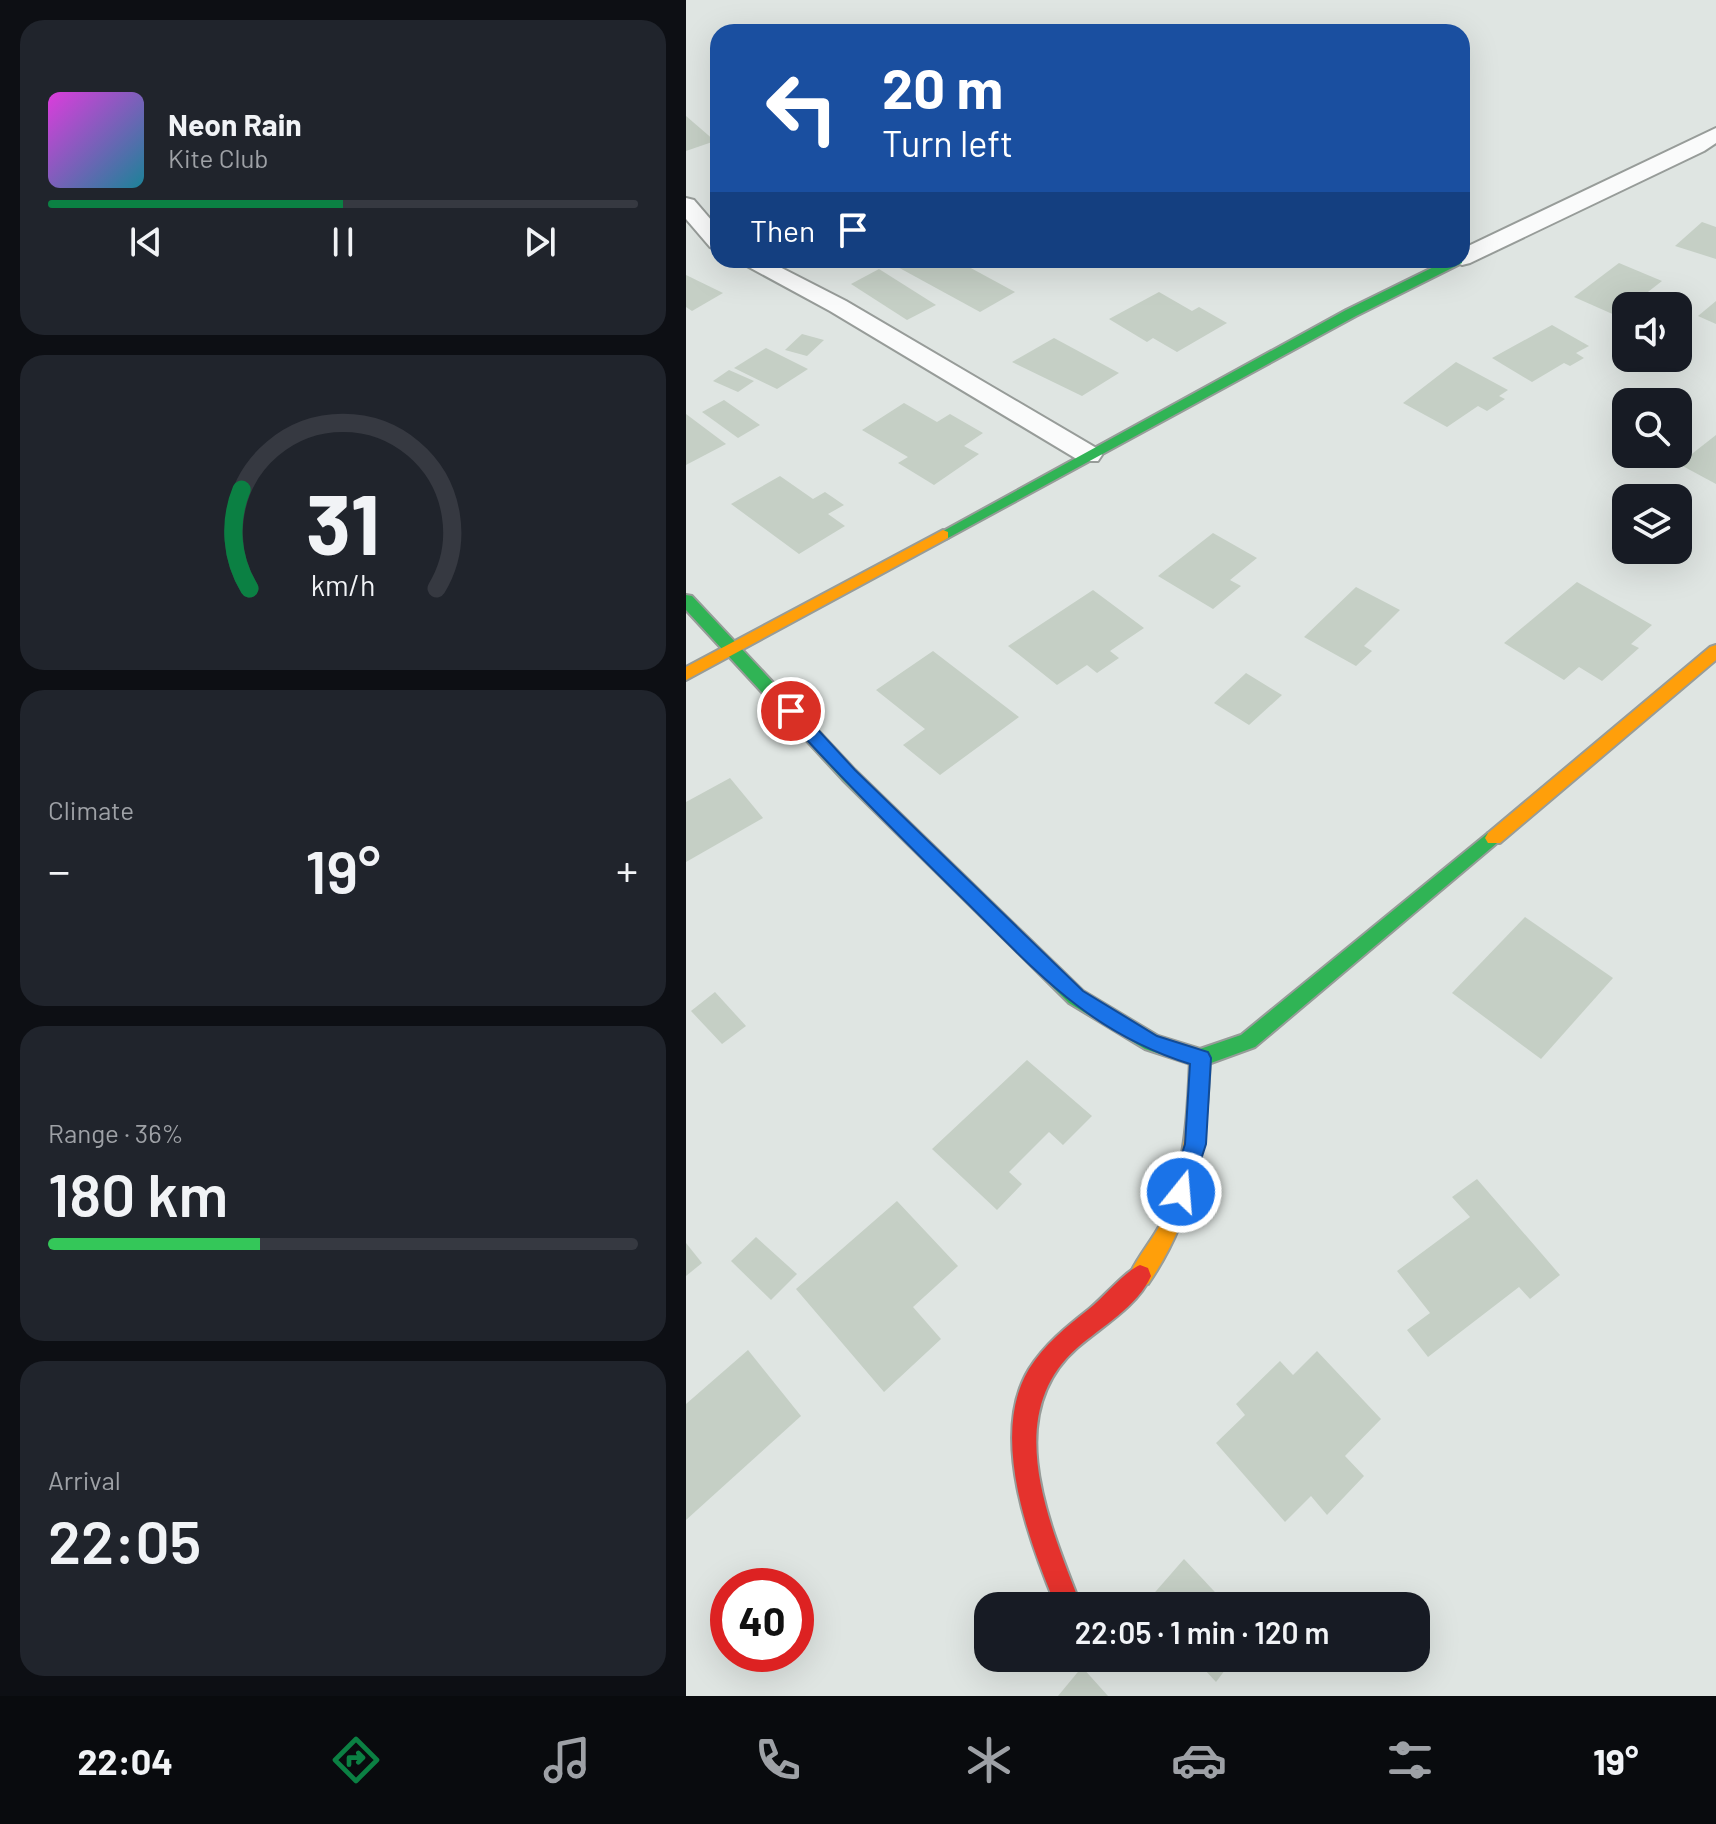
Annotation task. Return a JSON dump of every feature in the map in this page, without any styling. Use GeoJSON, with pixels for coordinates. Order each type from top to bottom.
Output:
{"type":"FeatureCollection","features":[{"type":"Feature","properties":{"kind":"street"},"geometry":{"type":"LineString","coordinates":[[1470,254],[1697,147],[1716,134]]}},
{"type":"Feature","properties":{"kind":"street"},"geometry":{"type":"LineString","coordinates":[[686,205],[710,233]]}},
{"type":"Feature","properties":{"kind":"street"},"geometry":{"type":"LineString","coordinates":[[764,268],[838,306],[1089,455]]}},
{"type":"Feature","properties":{"kind":"street"},"geometry":{"type":"LineString","coordinates":[[686,674],[1351,313],[1442,268]]}},
{"type":"Feature","properties":{"kind":"street"},"geometry":{"type":"LineString","coordinates":[[686,600],[849,775],[1076,997],[1152,1043],[1200,1058],[1248,1041],[1298,1002],[1716,651]]}},
{"type":"Feature","properties":{"kind":"street"},"geometry":{"type":"LineString","coordinates":[[1063,1592],[1042,1541],[1028,1461],[1025,1408],[1041,1370],[1146,1269],[1173,1217],[1195,1144],[1200,1058]]}},
{"type":"Feature","properties":{"kind":"building"},"geometry":{"type":"Polygon","coordinates":[[[686,116],[710,137],[710,143],[686,151],[686,116]]]}},
{"type":"Feature","properties":{"kind":"building"},"geometry":{"type":"Polygon","coordinates":[[[1702,222],[1716,227],[1716,259],[1675,246],[1702,222]]]}},
{"type":"Feature","properties":{"kind":"building"},"geometry":{"type":"Polygon","coordinates":[[[1619,263],[1662,281],[1648,292],[1612,292],[1612,314],[1574,297],[1619,263]]]}},
{"type":"Feature","properties":{"kind":"building"},"geometry":{"type":"Polygon","coordinates":[[[899,268],[971,268],[1015,292],[980,312],[899,268]]]}},
{"type":"Feature","properties":{"kind":"building"},"geometry":{"type":"Polygon","coordinates":[[[879,269],[936,305],[907,320],[851,284],[879,269]]]}},
{"type":"Feature","properties":{"kind":"building"},"geometry":{"type":"Polygon","coordinates":[[[686,275],[723,293],[692,311],[686,307],[686,275]]]}},
{"type":"Feature","properties":{"kind":"building"},"geometry":{"type":"Polygon","coordinates":[[[1159,292],[1192,311],[1199,307],[1227,323],[1177,352],[1153,338],[1147,342],[1109,319],[1159,292]]]}},
{"type":"Feature","properties":{"kind":"building"},"geometry":{"type":"Polygon","coordinates":[[[1716,301],[1716,324],[1698,316],[1716,301]]]}},
{"type":"Feature","properties":{"kind":"building"},"geometry":{"type":"Polygon","coordinates":[[[1552,325],[1589,346],[1576,353],[1584,358],[1570,366],[1564,363],[1532,382],[1492,358],[1552,325]]]}},
{"type":"Feature","properties":{"kind":"building"},"geometry":{"type":"Polygon","coordinates":[[[802,334],[824,340],[807,356],[785,350],[802,334]]]}},
{"type":"Feature","properties":{"kind":"building"},"geometry":{"type":"Polygon","coordinates":[[[1054,338],[1119,373],[1082,396],[1012,362],[1054,338]]]}},
{"type":"Feature","properties":{"kind":"building"},"geometry":{"type":"Polygon","coordinates":[[[766,348],[808,369],[777,389],[734,368],[766,348]]]}},
{"type":"Feature","properties":{"kind":"building"},"geometry":{"type":"Polygon","coordinates":[[[1456,362],[1508,390],[1499,396],[1505,399],[1487,411],[1478,406],[1447,427],[1403,403],[1456,362]]]}},
{"type":"Feature","properties":{"kind":"building"},"geometry":{"type":"Polygon","coordinates":[[[729,370],[754,381],[738,392],[713,381],[729,370]]]}},
{"type":"Feature","properties":{"kind":"building"},"geometry":{"type":"Polygon","coordinates":[[[724,400],[760,425],[738,438],[702,412],[724,400]]]}},
{"type":"Feature","properties":{"kind":"building"},"geometry":{"type":"Polygon","coordinates":[[[904,403],[937,422],[950,414],[983,433],[964,446],[979,454],[934,485],[898,463],[908,457],[862,430],[904,403]]]}},
{"type":"Feature","properties":{"kind":"building"},"geometry":{"type":"Polygon","coordinates":[[[686,414],[726,444],[686,465],[686,414]]]}},
{"type":"Feature","properties":{"kind":"building"},"geometry":{"type":"Polygon","coordinates":[[[1716,435],[1716,484],[1686,468],[1692,468],[1692,454],[1716,435]]]}},
{"type":"Feature","properties":{"kind":"building"},"geometry":{"type":"Polygon","coordinates":[[[780,476],[813,499],[825,492],[844,505],[828,514],[845,526],[799,554],[731,504],[780,476]]]}},
{"type":"Feature","properties":{"kind":"building"},"geometry":{"type":"Polygon","coordinates":[[[1213,533],[1257,558],[1230,580],[1241,586],[1213,609],[1158,576],[1213,533]]]}},
{"type":"Feature","properties":{"kind":"building"},"geometry":{"type":"Polygon","coordinates":[[[1577,582],[1652,625],[1631,644],[1639,648],[1602,681],[1579,667],[1564,680],[1504,643],[1577,582]]]}},
{"type":"Feature","properties":{"kind":"building"},"geometry":{"type":"Polygon","coordinates":[[[1356,587],[1400,610],[1364,646],[1372,651],[1356,666],[1304,637],[1356,587]]]}},
{"type":"Feature","properties":{"kind":"building"},"geometry":{"type":"Polygon","coordinates":[[[1093,590],[1144,628],[1110,651],[1119,658],[1097,673],[1087,665],[1057,685],[1008,646],[1093,590]]]}},
{"type":"Feature","properties":{"kind":"building"},"geometry":{"type":"Polygon","coordinates":[[[933,651],[1019,717],[940,775],[903,745],[925,729],[876,690],[933,651]]]}},
{"type":"Feature","properties":{"kind":"building"},"geometry":{"type":"Polygon","coordinates":[[[1246,673],[1282,695],[1249,725],[1214,703],[1246,673]]]}},
{"type":"Feature","properties":{"kind":"building"},"geometry":{"type":"Polygon","coordinates":[[[730,778],[763,818],[686,862],[686,802],[730,778]]]}},
{"type":"Feature","properties":{"kind":"building"},"geometry":{"type":"Polygon","coordinates":[[[1525,917],[1613,978],[1541,1059],[1452,993],[1525,917]]]}},
{"type":"Feature","properties":{"kind":"building"},"geometry":{"type":"Polygon","coordinates":[[[715,992],[746,1026],[722,1044],[691,1011],[715,992]]]}},
{"type":"Feature","properties":{"kind":"building"},"geometry":{"type":"Polygon","coordinates":[[[1027,1060],[1092,1116],[1063,1145],[1049,1132],[1009,1172],[1022,1184],[997,1210],[932,1149],[1027,1060]]]}},
{"type":"Feature","properties":{"kind":"building"},"geometry":{"type":"Polygon","coordinates":[[[1477,1179],[1560,1275],[1530,1299],[1519,1287],[1428,1357],[1407,1330],[1430,1313],[1397,1271],[1470,1217],[1452,1197],[1477,1179]]]}},
{"type":"Feature","properties":{"kind":"building"},"geometry":{"type":"Polygon","coordinates":[[[897,1201],[958,1266],[913,1307],[941,1339],[884,1392],[796,1289],[897,1201]]]}},
{"type":"Feature","properties":{"kind":"building"},"geometry":{"type":"Polygon","coordinates":[[[756,1237],[797,1274],[771,1300],[731,1261],[756,1237]]]}},
{"type":"Feature","properties":{"kind":"building"},"geometry":{"type":"Polygon","coordinates":[[[686,1243],[702,1263],[686,1276],[686,1243]]]}},
{"type":"Feature","properties":{"kind":"building"},"geometry":{"type":"Polygon","coordinates":[[[748,1350],[801,1416],[686,1520],[686,1404],[748,1350]]]}},
{"type":"Feature","properties":{"kind":"building"},"geometry":{"type":"Polygon","coordinates":[[[1317,1351],[1381,1419],[1345,1456],[1364,1476],[1327,1515],[1311,1496],[1285,1522],[1216,1443],[1245,1415],[1236,1404],[1280,1361],[1293,1375],[1317,1351]]]}},
{"type":"Feature","properties":{"kind":"building"},"geometry":{"type":"Polygon","coordinates":[[[1184,1559],[1215,1592],[1155,1592],[1184,1559]]]}},
{"type":"Feature","properties":{"kind":"building"},"geometry":{"type":"Polygon","coordinates":[[[1078,1672],[1086,1672],[1108,1696],[1058,1696],[1078,1672]]]}},
{"type":"Feature","properties":{"kind":"building"},"geometry":{"type":"Polygon","coordinates":[[[1207,1672],[1224,1672],[1216,1682],[1207,1672]]]}},
{"type":"Feature","properties":{"kind":"traffic: fast"},"geometry":{"type":"LineString","coordinates":[[943,535],[1351,313],[1442,268]]}},
{"type":"Feature","properties":{"kind":"traffic: fast"},"geometry":{"type":"LineString","coordinates":[[686,600],[849,775],[1076,997],[1152,1043],[1200,1058],[1248,1041],[1494,838]]}},
{"type":"Feature","properties":{"kind":"traffic: slow"},"geometry":{"type":"LineString","coordinates":[[686,674],[943,535]]}},
{"type":"Feature","properties":{"kind":"traffic: slow"},"geometry":{"type":"LineString","coordinates":[[1494,838],[1716,651]]}},
{"type":"Feature","properties":{"kind":"traffic: slow"},"geometry":{"type":"LineString","coordinates":[[1140,1276],[1170,1226],[1188,1172],[1197,1115],[1200,1058]]}},
{"type":"Feature","properties":{"kind":"traffic: jam"},"geometry":{"type":"LineString","coordinates":[[1063,1592],[1034,1507],[1027,1473],[1024,1440],[1026,1409],[1036,1380],[1054,1354],[1140,1276]]}},
{"type":"Feature","properties":{"kind":"route"},"geometry":{"type":"LineString","coordinates":[[791,711],[849,775],[1076,997],[1152,1043],[1200,1058],[1195,1144],[1181,1192]]}}]}
